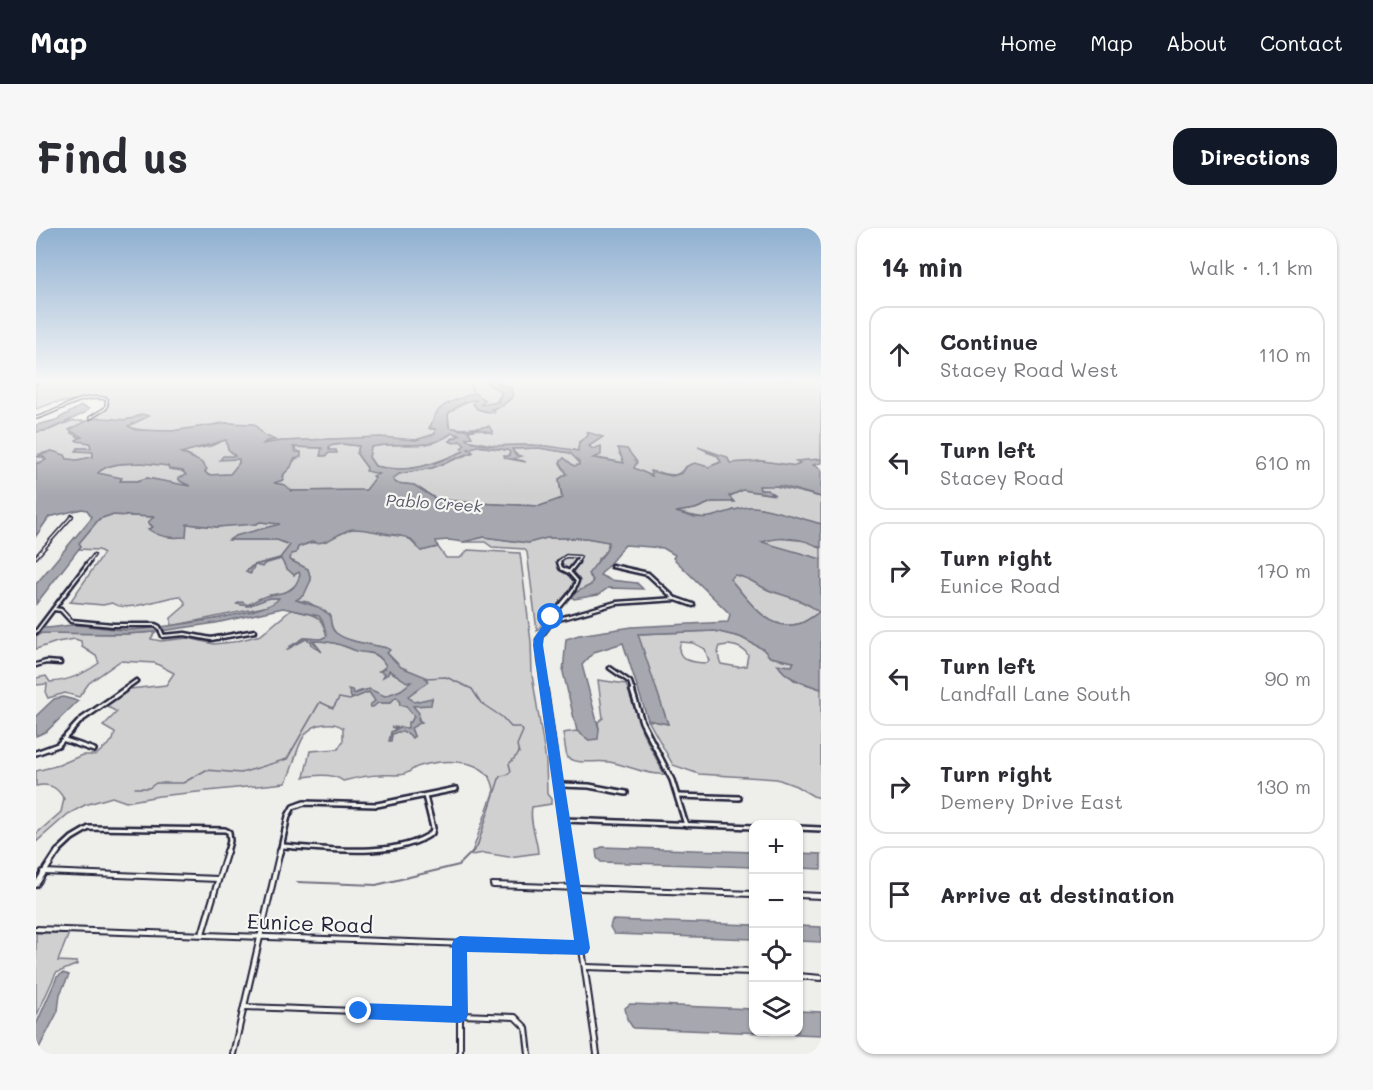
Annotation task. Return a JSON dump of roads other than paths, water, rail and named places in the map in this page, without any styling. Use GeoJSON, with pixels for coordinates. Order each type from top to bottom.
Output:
{"type":"FeatureCollection","features":[{"type":"Feature","properties":{"kind":"street"},"geometry":{"type":"LineString","coordinates":[[36,557],[72,516]]}},
{"type":"Feature","properties":{"kind":"street"},"geometry":{"type":"LineString","coordinates":[[36,632],[94,555]]}},
{"type":"Feature","properties":{"kind":"street"},"geometry":{"type":"LineString","coordinates":[[552,621],[551,617],[575,586],[576,577],[561,568],[559,564],[561,558],[580,557],[570,572]]}},
{"type":"Feature","properties":{"kind":"street"},"geometry":{"type":"LineString","coordinates":[[612,566],[650,573],[676,599]]}},
{"type":"Feature","properties":{"kind":"street"},"geometry":{"type":"LineString","coordinates":[[597,1054],[538,645],[539,636],[552,621],[619,602],[676,599],[693,605]]}},
{"type":"Feature","properties":{"kind":"street"},"geometry":{"type":"LineString","coordinates":[[54,609],[61,610],[71,621],[128,627],[155,625],[159,627],[163,636],[193,635],[211,639],[255,631]]}},
{"type":"Feature","properties":{"kind":"street"},"geometry":{"type":"LineString","coordinates":[[36,665],[60,663]]}},
{"type":"Feature","properties":{"kind":"street"},"geometry":{"type":"LineString","coordinates":[[610,668],[630,682],[642,722],[667,768],[686,825]]}},
{"type":"Feature","properties":{"kind":"street"},"geometry":{"type":"LineString","coordinates":[[36,753],[53,748],[65,740],[81,720],[136,681]]}},
{"type":"Feature","properties":{"kind":"street"},"geometry":{"type":"LineString","coordinates":[[65,740],[94,750]]}},
{"type":"Feature","properties":{"kind":"street"},"geometry":{"type":"LineString","coordinates":[[560,785],[589,786],[626,793]]}},
{"type":"Feature","properties":{"kind":"street"},"geometry":{"type":"LineString","coordinates":[[233,1054],[292,807],[304,803],[377,805],[456,789]]}},
{"type":"Feature","properties":{"kind":"street"},"geometry":{"type":"LineString","coordinates":[[281,846],[376,849],[425,840],[430,836],[433,828],[425,796]]}},
{"type":"Feature","properties":{"kind":"street"},"geometry":{"type":"LineString","coordinates":[[678,796],[739,798]]}},
{"type":"Feature","properties":{"kind":"street"},"geometry":{"type":"LineString","coordinates":[[564,820],[749,827]]}},
{"type":"Feature","properties":{"kind":"street"},"geometry":{"type":"LineString","coordinates":[[36,885],[56,852],[81,831],[98,826],[229,832],[230,841],[202,935]]}},
{"type":"Feature","properties":{"kind":"street"},"geometry":{"type":"LineString","coordinates":[[803,828],[821,829]]}},
{"type":"Feature","properties":{"kind":"street"},"geometry":{"type":"LineString","coordinates":[[43,872],[218,879]]}},
{"type":"Feature","properties":{"kind":"street"},"geometry":{"type":"LineString","coordinates":[[493,885],[749,894]]}},
{"type":"Feature","properties":{"kind":"street"},"geometry":{"type":"LineString","coordinates":[[803,895],[821,896]]}},
{"type":"Feature","properties":{"kind":"street","name":"Eunice Road"},"geometry":{"type":"LineString","coordinates":[[36,929],[583,948]]}},
{"type":"Feature","properties":{"kind":"street"},"geometry":{"type":"LineString","coordinates":[[460,944],[460,1054]]}},
{"type":"Feature","properties":{"kind":"street"},"geometry":{"type":"LineString","coordinates":[[585,967],[749,972]]}},
{"type":"Feature","properties":{"kind":"street"},"geometry":{"type":"LineString","coordinates":[[803,976],[821,978]]}},
{"type":"Feature","properties":{"kind":"street"},"geometry":{"type":"LineString","coordinates":[[244,1007],[519,1019],[527,1029],[529,1054]]}},
{"type":"Feature","properties":{"kind":"water"},"geometry":{"type":"Polygon","coordinates":[[[73,419],[49,430],[36,432],[36,425],[73,419]]]}},
{"type":"Feature","properties":{"kind":"water","name":"Pablo Creek"},"geometry":{"type":"Polygon","coordinates":[[[94,419],[144,419],[128,426],[136,430],[171,431],[226,423],[254,424],[264,435],[275,440],[266,441],[263,444],[282,441],[381,437],[416,440],[435,434],[435,429],[429,428],[434,419],[448,419],[449,427],[461,430],[489,426],[493,433],[477,429],[468,431],[472,437],[466,438],[467,440],[475,443],[542,446],[578,451],[579,442],[588,436],[587,432],[603,437],[589,446],[593,449],[601,446],[601,455],[593,458],[624,463],[618,448],[627,449],[637,462],[634,468],[652,476],[650,471],[672,476],[682,473],[687,466],[695,463],[709,467],[721,462],[718,456],[698,447],[727,457],[730,463],[762,461],[796,466],[800,463],[796,461],[821,459],[821,463],[813,465],[821,469],[821,497],[782,486],[759,486],[760,490],[767,490],[775,495],[743,490],[729,496],[734,502],[712,502],[695,509],[676,512],[689,516],[707,517],[754,507],[821,524],[821,548],[792,539],[762,542],[821,559],[821,689],[791,678],[778,665],[792,666],[794,662],[770,657],[763,649],[740,637],[715,631],[638,634],[668,724],[648,720],[623,643],[594,652],[582,665],[599,729],[598,739],[589,740],[577,731],[563,672],[566,639],[632,627],[728,622],[730,614],[673,558],[675,555],[663,548],[625,545],[600,575],[610,580],[637,583],[643,589],[608,588],[598,595],[574,599],[570,595],[591,585],[593,580],[588,574],[606,551],[609,542],[586,538],[547,538],[528,543],[484,537],[463,542],[436,541],[438,547],[421,551],[405,537],[353,529],[325,542],[314,543],[314,541],[298,547],[296,553],[291,554],[290,560],[308,569],[311,580],[304,595],[296,600],[318,607],[330,615],[333,629],[341,636],[387,648],[390,650],[387,653],[401,667],[426,677],[428,682],[408,696],[414,702],[432,698],[431,705],[413,706],[419,713],[418,720],[422,722],[411,728],[414,736],[412,738],[408,733],[401,731],[392,734],[391,741],[389,741],[391,732],[397,729],[391,727],[408,728],[408,722],[411,722],[414,716],[406,706],[400,705],[396,697],[390,703],[378,703],[373,707],[370,707],[375,701],[369,692],[352,699],[348,689],[354,694],[369,689],[385,696],[401,690],[411,682],[407,682],[389,670],[388,674],[383,677],[385,673],[379,671],[385,669],[386,666],[379,656],[359,652],[335,643],[313,641],[322,652],[306,639],[286,650],[304,638],[321,639],[327,636],[319,616],[283,608],[216,623],[155,632],[36,633],[36,628],[73,625],[121,630],[141,629],[233,615],[271,604],[279,598],[269,598],[248,606],[236,604],[242,602],[248,605],[265,596],[289,591],[300,575],[299,572],[294,575],[281,559],[264,564],[262,567],[255,565],[250,574],[246,572],[254,565],[280,558],[290,545],[277,540],[229,540],[235,536],[280,524],[260,522],[217,527],[187,524],[186,537],[171,537],[162,536],[148,529],[153,527],[148,522],[154,517],[111,515],[99,519],[36,604],[36,584],[92,517],[87,510],[82,509],[49,517],[36,536],[36,464],[46,460],[44,457],[36,457],[52,451],[65,455],[67,459],[93,457],[93,452],[76,451],[78,448],[91,448],[90,443],[77,441],[82,437],[69,430],[84,422],[94,419]],[[452,433],[432,443],[371,447],[369,457],[375,466],[387,468],[420,467],[431,464],[464,451],[461,448],[465,445],[460,441],[454,443],[449,441],[460,435],[452,433]],[[226,440],[181,453],[201,462],[207,469],[205,472],[208,475],[230,474],[239,463],[239,459],[220,460],[223,456],[235,456],[228,449],[226,440]],[[342,444],[329,446],[329,450],[336,450],[337,453],[320,456],[322,448],[293,447],[296,452],[301,452],[301,457],[294,459],[291,467],[282,476],[283,480],[274,483],[285,485],[292,491],[366,490],[375,478],[373,476],[379,474],[366,471],[367,468],[357,454],[359,446],[342,444]],[[477,446],[468,449],[473,452],[432,468],[399,474],[393,479],[396,483],[414,485],[436,499],[540,506],[562,498],[559,479],[567,474],[560,462],[564,458],[574,466],[579,465],[570,453],[539,448],[512,449],[515,455],[521,456],[513,459],[526,462],[505,458],[504,456],[509,456],[510,452],[507,450],[477,446]],[[142,463],[113,465],[98,473],[122,478],[120,481],[137,481],[147,478],[190,486],[178,478],[186,475],[183,471],[169,469],[168,466],[142,463]],[[735,575],[730,579],[759,612],[777,623],[787,625],[801,623],[819,612],[802,602],[771,591],[745,578],[735,575]]]}},
{"type":"Feature","properties":{"kind":"water"},"geometry":{"type":"Polygon","coordinates":[[[63,697],[78,701],[47,731],[36,736],[36,716],[54,699],[63,697]]]}},
{"type":"Feature","properties":{"kind":"water"},"geometry":{"type":"Polygon","coordinates":[[[602,847],[749,852],[749,867],[601,862],[597,858],[596,850],[602,847]]]}},
{"type":"Feature","properties":{"kind":"water"},"geometry":{"type":"Polygon","coordinates":[[[803,853],[821,854],[821,869],[803,868],[803,853]]]}},
{"type":"Feature","properties":{"kind":"water"},"geometry":{"type":"Polygon","coordinates":[[[612,920],[749,925],[749,939],[614,934],[610,927],[612,920]]]}},
{"type":"Feature","properties":{"kind":"water"},"geometry":{"type":"Polygon","coordinates":[[[803,926],[821,927],[821,942],[803,941],[803,926]]]}},
{"type":"Feature","properties":{"kind":"water"},"geometry":{"type":"Polygon","coordinates":[[[63,973],[69,975],[60,994],[58,1011],[36,1054],[36,1025],[57,977],[63,973]]]}},
{"type":"Feature","properties":{"kind":"water"},"geometry":{"type":"Polygon","coordinates":[[[630,1004],[749,1009],[749,1032],[633,1028],[627,1019],[625,1008],[630,1004]]]}},
{"type":"Feature","properties":{"kind":"water"},"geometry":{"type":"Polygon","coordinates":[[[803,1011],[821,1012],[821,1035],[803,1034],[803,1011]]]}},
{"type":"Feature","properties":{"kind":"waterway"},"geometry":{"type":"LineString","coordinates":[[297,882],[376,885],[459,865],[477,847],[500,776],[507,775],[511,771],[509,764],[519,753],[517,745],[523,731],[520,727],[511,727],[502,717],[481,703],[472,689],[446,677],[425,678]]}},
{"type":"Feature","properties":{"kind":"waterway"},"geometry":{"type":"LineString","coordinates":[[135,788],[149,788],[156,783],[183,783],[206,770],[241,773],[287,759],[320,702],[333,708],[339,698],[350,700],[353,698]]}}]}
